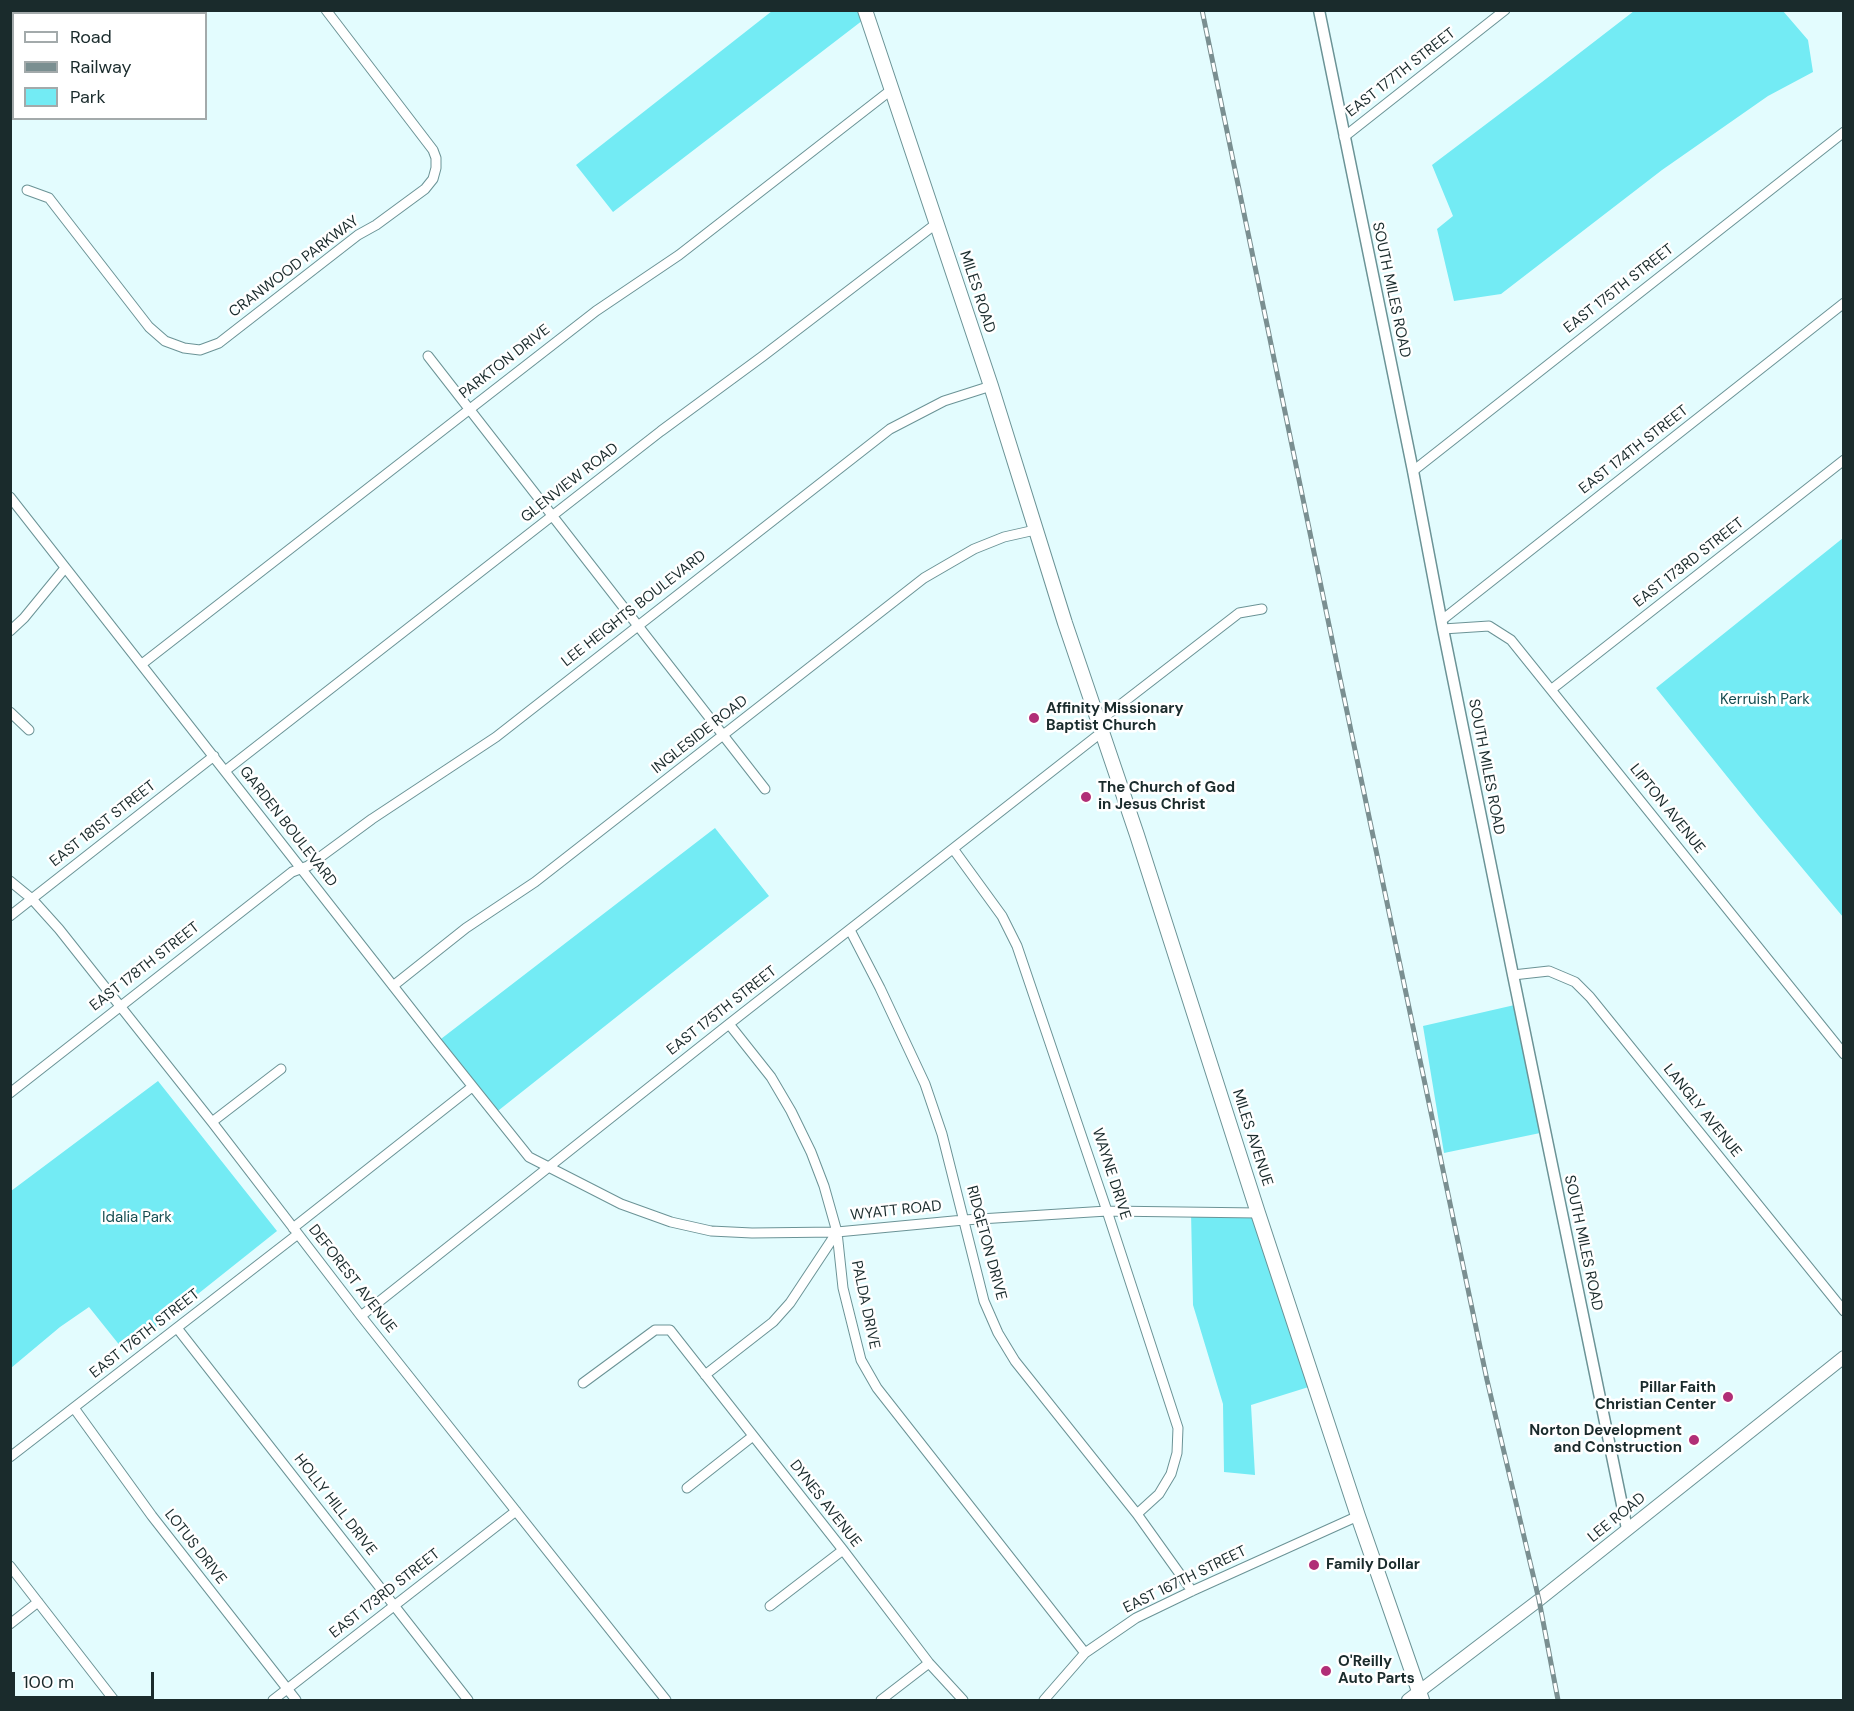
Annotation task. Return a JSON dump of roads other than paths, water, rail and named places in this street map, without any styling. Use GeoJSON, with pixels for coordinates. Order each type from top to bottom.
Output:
{"type":"FeatureCollection","features":[{"type":"Feature","properties":{"kind":"main road","name":"MILES ROAD"},"geometry":{"type":"LineString","coordinates":[[865,10],[991,386],[1053,585]]}},
{"type":"Feature","properties":{"kind":"main road","name":"MILES AVENUE"},"geometry":{"type":"LineString","coordinates":[[1053,585],[1359,1516],[1416,1698]]}},
{"type":"Feature","properties":{"kind":"main road","name":"LEE ROAD"},"geometry":{"type":"LineString","coordinates":[[1416,1698],[1844,1357]]}},
{"type":"Feature","properties":{"kind":"street","name":"CRANWOOD PARKWAY"},"geometry":{"type":"LineString","coordinates":[[27,190],[49,198],[149,327],[165,341],[200,351],[219,343],[358,235],[376,225],[425,189],[433,179],[436,158],[433,150],[326,10]]}},
{"type":"Feature","properties":{"kind":"street","name":"SOUTH MILES ROAD"},"geometry":{"type":"LineString","coordinates":[[1319,10],[1626,1529]]}},
{"type":"Feature","properties":{"kind":"street","name":"EAST 177TH STREET"},"geometry":{"type":"LineString","coordinates":[[1344,136],[1505,10]]}},
{"type":"Feature","properties":{"kind":"street","name":"PARKTON DRIVE"},"geometry":{"type":"LineString","coordinates":[[142,664],[596,311],[679,255],[891,90]]}},
{"type":"Feature","properties":{"kind":"street","name":"EAST 175TH STREET"},"geometry":{"type":"LineString","coordinates":[[1413,471],[1844,132]]}},
{"type":"Feature","properties":{"kind":"street","name":"GLENVIEW ROAD"},"geometry":{"type":"LineString","coordinates":[[225,771],[553,515],[937,223]]}},
{"type":"Feature","properties":{"kind":"street","name":"EAST 174TH STREET"},"geometry":{"type":"LineString","coordinates":[[1442,625],[1844,303]]}},
{"type":"Feature","properties":{"kind":"street"},"geometry":{"type":"LineString","coordinates":[[428,356],[765,789]]}},
{"type":"Feature","properties":{"kind":"street","name":"LEE HEIGHTS BOULEVARD"},"geometry":{"type":"LineString","coordinates":[[301,869],[309,866],[372,819],[496,737],[890,429],[944,401],[991,386]]}},
{"type":"Feature","properties":{"kind":"street","name":"EAST 173RD STREET"},"geometry":{"type":"LineString","coordinates":[[1552,689],[1844,460]]}},
{"type":"Feature","properties":{"kind":"street","name":"GARDEN BOULEVARD"},"geometry":{"type":"LineString","coordinates":[[10,497],[472,1087],[530,1157],[549,1167]]}},
{"type":"Feature","properties":{"kind":"street","name":"INGLESIDE ROAD"},"geometry":{"type":"LineString","coordinates":[[393,986],[466,928],[535,882],[924,578],[974,549],[1005,537],[1035,530]]}},
{"type":"Feature","properties":{"kind":"street"},"geometry":{"type":"LineString","coordinates":[[10,631],[24,618],[66,568]]}},
{"type":"Feature","properties":{"kind":"street","name":"EAST 175TH STREET"},"geometry":{"type":"LineString","coordinates":[[361,1316],[729,1024],[954,850],[1199,644],[1239,613],[1262,609]]}},
{"type":"Feature","properties":{"kind":"street","name":"LIPTON AVENUE"},"geometry":{"type":"LineString","coordinates":[[1442,625],[1490,626],[1511,639],[1844,1054]]}},
{"type":"Feature","properties":{"kind":"street"},"geometry":{"type":"LineString","coordinates":[[10,712],[29,730]]}},
{"type":"Feature","properties":{"kind":"street","name":"EAST 181ST STREET"},"geometry":{"type":"LineString","coordinates":[[10,916],[214,756]]}},
{"type":"Feature","properties":{"kind":"street","name":"WAYNE DRIVE"},"geometry":{"type":"LineString","coordinates":[[954,850],[1002,916],[1017,946],[1178,1428],[1177,1453],[1171,1474],[1159,1494],[1137,1514]]}},
{"type":"Feature","properties":{"kind":"street","name":"EAST 178TH STREET"},"geometry":{"type":"LineString","coordinates":[[10,1093],[292,872],[301,869]]}},
{"type":"Feature","properties":{"kind":"street","name":"DEFOREST AVENUE"},"geometry":{"type":"LineString","coordinates":[[10,881],[32,899],[59,928],[361,1316],[666,1701]]}},
{"type":"Feature","properties":{"kind":"street","name":"RIDGETON DRIVE"},"geometry":{"type":"LineString","coordinates":[[850,930],[925,1084],[942,1134],[984,1301],[998,1333],[1015,1361],[1137,1514],[1192,1591]]}},
{"type":"Feature","properties":{"kind":"street","name":"LANGLY AVENUE"},"geometry":{"type":"LineString","coordinates":[[1513,975],[1549,971],[1575,982],[1590,997],[1844,1311]]}},
{"type":"Feature","properties":{"kind":"street","name":"PALDA DRIVE"},"geometry":{"type":"LineString","coordinates":[[729,1024],[771,1077],[811,1152],[824,1186],[837,1232],[843,1288],[861,1360],[877,1388],[1085,1653]]}},
{"type":"Feature","properties":{"kind":"street"},"geometry":{"type":"LineString","coordinates":[[212,1122],[281,1069]]}},
{"type":"Feature","properties":{"kind":"street","name":"EAST 176TH STREET"},"geometry":{"type":"LineString","coordinates":[[10,1457],[177,1328],[472,1087]]}},
{"type":"Feature","properties":{"kind":"street","name":"WYATT ROAD"},"geometry":{"type":"LineString","coordinates":[[549,1167],[621,1204],[671,1222],[711,1231],[837,1232],[964,1220],[1107,1211],[1258,1213]]}},
{"type":"Feature","properties":{"kind":"street"},"geometry":{"type":"LineString","coordinates":[[705,1375],[773,1322],[790,1303],[837,1232]]}},
{"type":"Feature","properties":{"kind":"street","name":"HOLLY HILL DRIVE"},"geometry":{"type":"LineString","coordinates":[[177,1328],[468,1701]]}},
{"type":"Feature","properties":{"kind":"street","name":"DYNES AVENUE"},"geometry":{"type":"LineString","coordinates":[[583,1383],[655,1330],[670,1330],[929,1663],[963,1701]]}},
{"type":"Feature","properties":{"kind":"street","name":"LOTUS DRIVE"},"geometry":{"type":"LineString","coordinates":[[74,1408],[152,1516],[296,1701]]}},
{"type":"Feature","properties":{"kind":"street"},"geometry":{"type":"LineString","coordinates":[[687,1488],[753,1436]]}},
{"type":"Feature","properties":{"kind":"street","name":"EAST 173RD STREET"},"geometry":{"type":"LineString","coordinates":[[273,1701],[516,1511]]}},
{"type":"Feature","properties":{"kind":"street","name":"EAST 167TH STREET"},"geometry":{"type":"LineString","coordinates":[[1044,1701],[1085,1653],[1136,1618],[1359,1516]]}},
{"type":"Feature","properties":{"kind":"street"},"geometry":{"type":"LineString","coordinates":[[770,1606],[843,1550]]}},
{"type":"Feature","properties":{"kind":"street"},"geometry":{"type":"LineString","coordinates":[[10,1566],[114,1701]]}},
{"type":"Feature","properties":{"kind":"street"},"geometry":{"type":"LineString","coordinates":[[10,1624],[38,1602]]}},
{"type":"Feature","properties":{"kind":"street"},"geometry":{"type":"LineString","coordinates":[[881,1701],[929,1663]]}},
{"type":"Feature","properties":{"kind":"railway"},"geometry":{"type":"LineString","coordinates":[[1202,10],[1487,1380],[1539,1600],[1558,1700]]}},
{"type":"Feature","properties":{"kind":"place","name":"Affinity Missionary Baptist Church"},"geometry":{"type":"Point","coordinates":[1034,718]}},
{"type":"Feature","properties":{"kind":"place","name":"The Church of God in Jesus Christ"},"geometry":{"type":"Point","coordinates":[1086,797]}},
{"type":"Feature","properties":{"kind":"place","name":"Pillar Faith Christian Center"},"geometry":{"type":"Point","coordinates":[1728,1397]}},
{"type":"Feature","properties":{"kind":"place","name":"Norton Development and Construction"},"geometry":{"type":"Point","coordinates":[1694,1440]}},
{"type":"Feature","properties":{"kind":"place","name":"Family Dollar"},"geometry":{"type":"Point","coordinates":[1314,1565]}},
{"type":"Feature","properties":{"kind":"place","name":"O'Reilly Auto Parts"},"geometry":{"type":"Point","coordinates":[1326,1671]}},
{"type":"Feature","properties":{"kind":"park label","name":"Kerruish Park"},"geometry":{"type":"Point","coordinates":[1765,700]}},
{"type":"Feature","properties":{"kind":"park label","name":"Idalia Park"},"geometry":{"type":"Point","coordinates":[137,1218]}}]}
